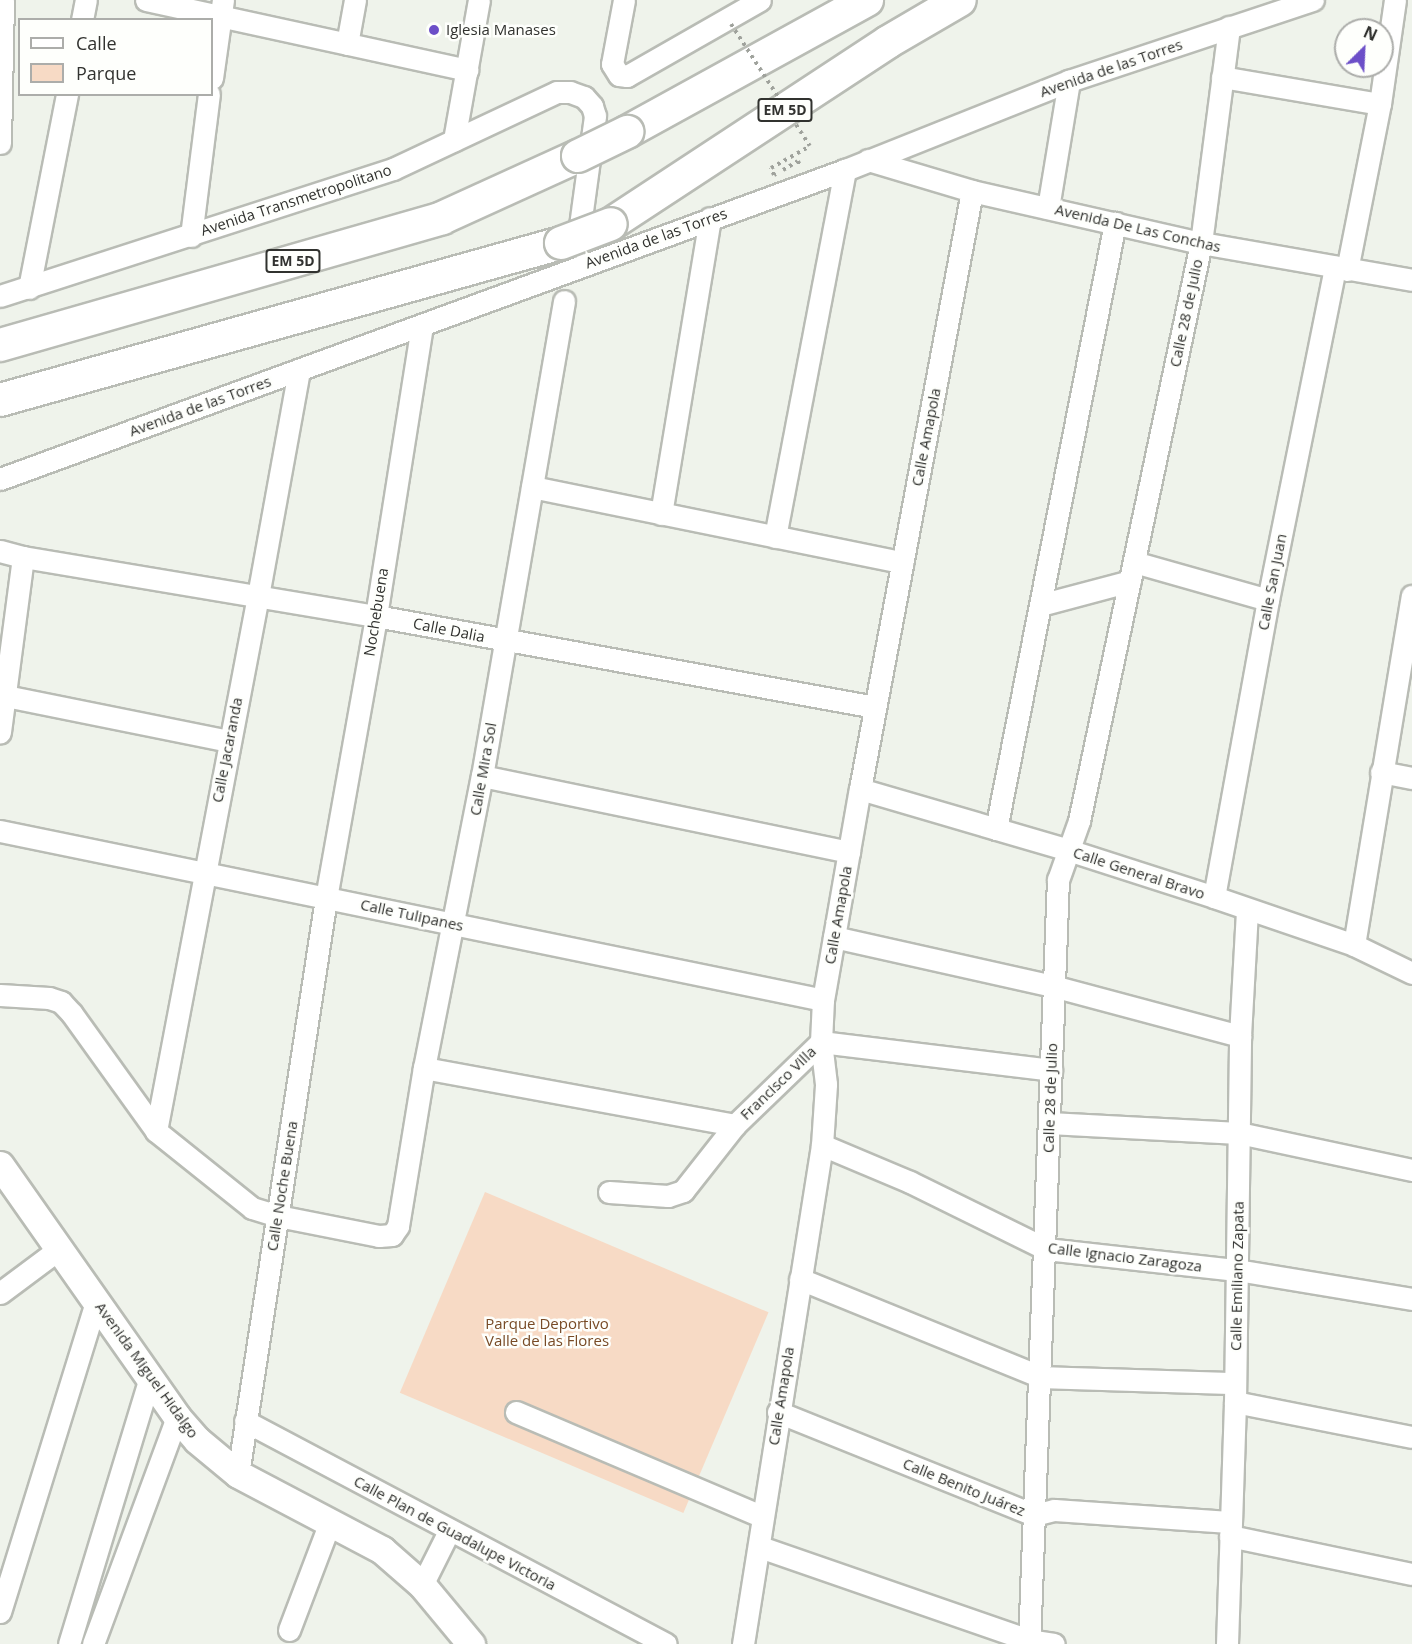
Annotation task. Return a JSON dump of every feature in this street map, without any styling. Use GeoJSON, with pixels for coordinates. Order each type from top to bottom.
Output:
{"type":"FeatureCollection","features":[{"type":"Feature","properties":{"kind":"highway","name":"EM 5D"},"geometry":{"type":"LineString","coordinates":[[0,345],[442,219],[627,132],[867,0]]}},
{"type":"Feature","properties":{"kind":"highway","name":"EM 5D"},"geometry":{"type":"LineString","coordinates":[[0,400],[568,256],[611,224],[888,42],[960,0]]}},
{"type":"Feature","properties":{"kind":"main road","name":"Avenida Miguel Hidalgo"},"geometry":{"type":"LineString","coordinates":[[0,1165],[177,1417],[197,1440],[238,1474],[382,1550],[422,1585],[471,1644]]}},
{"type":"Feature","properties":{"kind":"street"},"geometry":{"type":"LineString","coordinates":[[0,143],[3,0]]}},
{"type":"Feature","properties":{"kind":"street"},"geometry":{"type":"LineString","coordinates":[[82,18],[86,0]]}},
{"type":"Feature","properties":{"kind":"street"},"geometry":{"type":"LineString","coordinates":[[146,0],[221,8],[347,44],[467,70]]}},
{"type":"Feature","properties":{"kind":"street"},"geometry":{"type":"LineString","coordinates":[[347,44],[355,0]]}},
{"type":"Feature","properties":{"kind":"street"},"geometry":{"type":"LineString","coordinates":[[454,140],[480,0]]}},
{"type":"Feature","properties":{"kind":"street"},"geometry":{"type":"LineString","coordinates":[[624,0],[612,64],[620,75],[634,74],[759,0]]}},
{"type":"Feature","properties":{"kind":"street","name":"Avenida de las Torres"},"geometry":{"type":"LineString","coordinates":[[0,479],[422,326],[568,256],[710,218],[845,170],[1070,81],[1313,0]]}},
{"type":"Feature","properties":{"kind":"street","name":"Calle San Juan"},"geometry":{"type":"LineString","coordinates":[[1214,897],[1268,600],[1341,268],[1380,104],[1395,0]]}},
{"type":"Feature","properties":{"kind":"street"},"geometry":{"type":"LineString","coordinates":[[213,70],[221,8]]}},
{"type":"Feature","properties":{"kind":"street","name":"Calle 28 de Julio"},"geometry":{"type":"LineString","coordinates":[[1029,1642],[1046,1249],[1058,880],[1079,822],[1201,243],[1229,27]]}},
{"type":"Feature","properties":{"kind":"street"},"geometry":{"type":"LineString","coordinates":[[1222,77],[1380,104]]}},
{"type":"Feature","properties":{"kind":"street"},"geometry":{"type":"LineString","coordinates":[[1048,208],[1070,81]]}},
{"type":"Feature","properties":{"kind":"street","name":"Avenida Transmetropolitano"},"geometry":{"type":"LineString","coordinates":[[0,296],[393,169],[557,93],[570,92],[584,97],[592,105],[595,116],[568,256]]}},
{"type":"Feature","properties":{"kind":"street"},"geometry":{"type":"LineString","coordinates":[[29,288],[67,96]]}},
{"type":"Feature","properties":{"kind":"street"},"geometry":{"type":"LineString","coordinates":[[191,236],[209,96]]}},
{"type":"Feature","properties":{"kind":"street","name":"Avenida De Las Conchas"},"geometry":{"type":"LineString","coordinates":[[868,160],[972,191],[1201,243],[1412,280]]}},
{"type":"Feature","properties":{"kind":"street"},"geometry":{"type":"LineString","coordinates":[[775,537],[845,170]]}},
{"type":"Feature","properties":{"kind":"street","name":"Calle Amapola"},"geometry":{"type":"LineString","coordinates":[[743,1644],[822,1145],[826,1084],[821,1042],[824,1000],[875,707],[972,191]]}},
{"type":"Feature","properties":{"kind":"street"},"geometry":{"type":"LineString","coordinates":[[661,513],[710,218]]}},
{"type":"Feature","properties":{"kind":"street"},"geometry":{"type":"LineString","coordinates":[[996,829],[1115,224]]}},
{"type":"Feature","properties":{"kind":"street","name":"Calle Mira Sol"},"geometry":{"type":"LineString","coordinates":[[278,1216],[379,1236],[392,1235],[398,1226],[424,1068],[482,776],[564,301]]}},
{"type":"Feature","properties":{"kind":"street","name":"Nochebuena"},"geometry":{"type":"LineString","coordinates":[[326,898],[376,616],[422,326]]}},
{"type":"Feature","properties":{"kind":"street","name":"Calle Jacaranda"},"geometry":{"type":"LineString","coordinates":[[156,1131],[258,596],[298,370]]}},
{"type":"Feature","properties":{"kind":"street"},"geometry":{"type":"LineString","coordinates":[[532,487],[902,562]]}},
{"type":"Feature","properties":{"kind":"street","name":"Calle Dalia"},"geometry":{"type":"LineString","coordinates":[[0,551],[376,616],[875,707]]}},
{"type":"Feature","properties":{"kind":"street"},"geometry":{"type":"LineString","coordinates":[[0,732],[23,556]]}},
{"type":"Feature","properties":{"kind":"street"},"geometry":{"type":"LineString","coordinates":[[1040,605],[1132,572],[1268,600]]}},
{"type":"Feature","properties":{"kind":"street"},"geometry":{"type":"LineString","coordinates":[[1354,945],[1412,596]]}},
{"type":"Feature","properties":{"kind":"street"},"geometry":{"type":"LineString","coordinates":[[6,696],[229,741]]}},
{"type":"Feature","properties":{"kind":"street"},"geometry":{"type":"LineString","coordinates":[[1381,772],[1412,778]]}},
{"type":"Feature","properties":{"kind":"street"},"geometry":{"type":"LineString","coordinates":[[482,776],[849,852]]}},
{"type":"Feature","properties":{"kind":"street","name":"Calle General Bravo"},"geometry":{"type":"LineString","coordinates":[[860,789],[1068,850],[1214,897],[1354,945],[1412,973]]}},
{"type":"Feature","properties":{"kind":"street","name":"Calle Tulipanes"},"geometry":{"type":"LineString","coordinates":[[0,831],[824,1000]]}},
{"type":"Feature","properties":{"kind":"street","name":"Calle Noche Buena"},"geometry":{"type":"LineString","coordinates":[[238,1474],[326,898]]}},
{"type":"Feature","properties":{"kind":"street","name":"Calle Emiliano Zapata"},"geometry":{"type":"LineString","coordinates":[[1227,1644],[1235,1393],[1240,1036],[1246,909]]}},
{"type":"Feature","properties":{"kind":"street"},"geometry":{"type":"LineString","coordinates":[[834,937],[1053,986],[1240,1036]]}},
{"type":"Feature","properties":{"kind":"street"},"geometry":{"type":"LineString","coordinates":[[0,995],[49,998],[61,1002],[156,1131],[252,1208],[278,1216]]}},
{"type":"Feature","properties":{"kind":"street","name":"Francisco Villa"},"geometry":{"type":"LineString","coordinates":[[609,1191],[668,1196],[682,1191],[735,1125],[821,1042],[1051,1070]]}},
{"type":"Feature","properties":{"kind":"street"},"geometry":{"type":"LineString","coordinates":[[424,1068],[735,1125]]}},
{"type":"Feature","properties":{"kind":"street"},"geometry":{"type":"LineString","coordinates":[[1049,1123],[1239,1133],[1412,1170]]}},
{"type":"Feature","properties":{"kind":"street","name":"Calle Ignacio Zaragoza"},"geometry":{"type":"LineString","coordinates":[[822,1145],[910,1182],[1046,1249],[1237,1270],[1412,1299]]}},
{"type":"Feature","properties":{"kind":"street"},"geometry":{"type":"LineString","coordinates":[[0,1293],[59,1250]]}},
{"type":"Feature","properties":{"kind":"street"},"geometry":{"type":"LineString","coordinates":[[800,1279],[1041,1377],[1235,1393],[1412,1437]]}},
{"type":"Feature","properties":{"kind":"street"},"geometry":{"type":"LineString","coordinates":[[0,1612],[96,1302]]}},
{"type":"Feature","properties":{"kind":"street"},"geometry":{"type":"LineString","coordinates":[[69,1644],[150,1378]]}},
{"type":"Feature","properties":{"kind":"street"},"geometry":{"type":"LineString","coordinates":[[516,1412],[763,1517]]}},
{"type":"Feature","properties":{"kind":"street","name":"Calle Benito Juárez"},"geometry":{"type":"LineString","coordinates":[[778,1412],[1034,1515],[1054,1510],[1230,1529],[1412,1574]]}},
{"type":"Feature","properties":{"kind":"street"},"geometry":{"type":"LineString","coordinates":[[93,1644],[177,1417]]}},
{"type":"Feature","properties":{"kind":"street","name":"Calle Plan de Guadalupe Victoria"},"geometry":{"type":"LineString","coordinates":[[245,1421],[666,1644]]}},
{"type":"Feature","properties":{"kind":"street"},"geometry":{"type":"LineString","coordinates":[[289,1630],[330,1522]]}},
{"type":"Feature","properties":{"kind":"street"},"geometry":{"type":"LineString","coordinates":[[422,1585],[449,1531]]}},
{"type":"Feature","properties":{"kind":"street"},"geometry":{"type":"LineString","coordinates":[[760,1547],[1029,1642],[1054,1644]]}},
{"type":"Feature","properties":{"kind":"path"},"geometry":{"type":"LineString","coordinates":[[731,24],[810,146],[771,168],[774,175],[798,162],[800,166],[777,194]]}},
{"type":"Feature","properties":{"kind":"green space","name":"Parque Deportivo Valle de las Flores"},"geometry":{"type":"Polygon","coordinates":[[[485,1192],[769,1312],[683,1513],[400,1393],[485,1192]]]}},
{"type":"Feature","properties":{"kind":"place","name":"Iglesia Manases"},"geometry":{"type":"Point","coordinates":[434,30]}}]}
